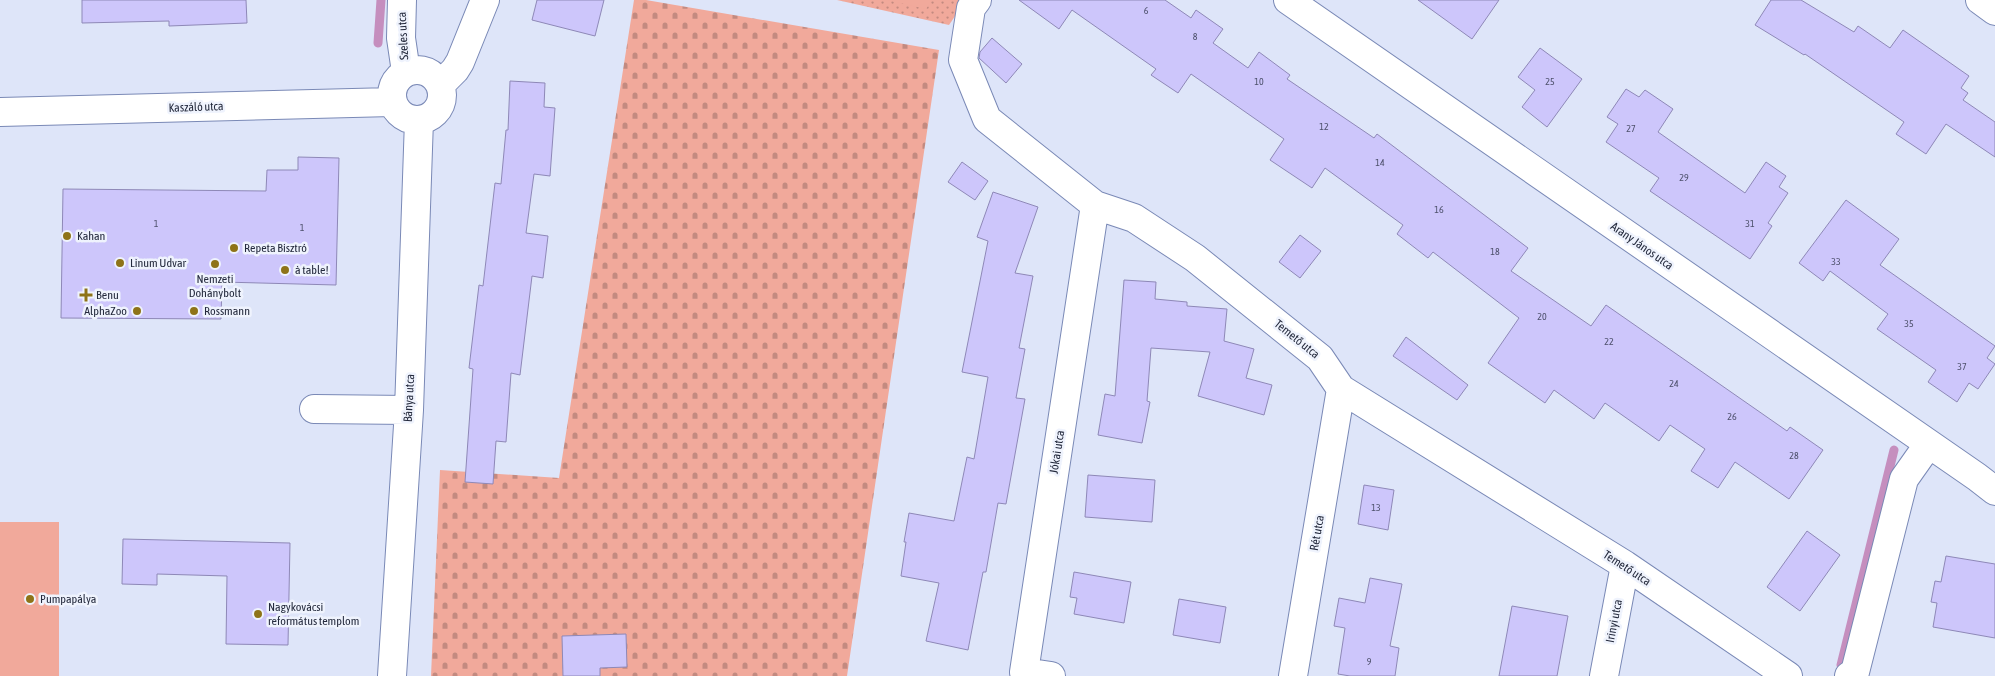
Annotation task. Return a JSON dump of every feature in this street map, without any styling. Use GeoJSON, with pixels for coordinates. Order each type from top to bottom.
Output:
{"type":"FeatureCollection","features":[{"type":"Feature","properties":{"kind":"street","name":"Szeles utca"},"geometry":{"type":"LineString","coordinates":[[402,0],[401,38],[406,72]]}},
{"type":"Feature","properties":{"kind":"street"},"geometry":{"type":"LineString","coordinates":[[392,102],[402,116],[410,120],[427,118],[439,107],[441,100],[440,84],[455,70],[460,62],[485,0]]}},
{"type":"Feature","properties":{"kind":"street","name":"Temető utca"},"geometry":{"type":"LineString","coordinates":[[977,0],[971,8],[963,60],[987,120],[1095,204],[1134,218],[1195,258],[1320,358],[1341,389],[1625,566],[1788,676]]}},
{"type":"Feature","properties":{"kind":"street","name":"Arany János utca"},"geometry":{"type":"LineString","coordinates":[[1288,0],[1995,491]]}},
{"type":"Feature","properties":{"kind":"street"},"geometry":{"type":"LineString","coordinates":[[1980,0],[1995,11]]}},
{"type":"Feature","properties":{"kind":"street","name":"Szeles utca"},"geometry":{"type":"LineString","coordinates":[[392,102],[393,84],[398,77],[406,72],[422,70],[429,73],[440,84]]}},
{"type":"Feature","properties":{"kind":"street","name":"Kaszáló utca"},"geometry":{"type":"LineString","coordinates":[[0,112],[392,102]]}},
{"type":"Feature","properties":{"kind":"street","name":"Bánya utca"},"geometry":{"type":"LineString","coordinates":[[392,676],[409,410],[419,120]]}},
{"type":"Feature","properties":{"kind":"street","name":"Jókai utca"},"geometry":{"type":"LineString","coordinates":[[1051,676],[1024,672],[1095,204]]}},
{"type":"Feature","properties":{"kind":"street","name":"Rét utca"},"geometry":{"type":"LineString","coordinates":[[1293,676],[1341,389]]}},
{"type":"Feature","properties":{"kind":"street"},"geometry":{"type":"LineString","coordinates":[[314,409],[409,410]]}},
{"type":"Feature","properties":{"kind":"street"},"geometry":{"type":"LineString","coordinates":[[1849,676],[1855,672],[1904,479],[1928,444]]}},
{"type":"Feature","properties":{"kind":"street","name":"Irinyi utca"},"geometry":{"type":"LineString","coordinates":[[1604,676],[1625,566]]}},
{"type":"Feature","properties":{"kind":"green space"},"geometry":{"type":"Polygon","coordinates":[[[634,0],[646,0],[939,50],[847,676],[431,676],[440,470],[559,478],[634,0]]]}},
{"type":"Feature","properties":{"kind":"green space"},"geometry":{"type":"Polygon","coordinates":[[[837,0],[966,0],[949,25],[837,0]]]}},
{"type":"Feature","properties":{"kind":"green space"},"geometry":{"type":"Polygon","coordinates":[[[887,0],[932,0],[926,9],[887,0]]]}},
{"type":"Feature","properties":{"kind":"green space","name":"Pumpapálya"},"geometry":{"type":"Polygon","coordinates":[[[0,522],[59,522],[59,676],[0,676],[0,522]]]}},
{"type":"Feature","properties":{"kind":"building"},"geometry":{"type":"Polygon","coordinates":[[[82,0],[246,0],[247,23],[169,26],[169,21],[82,23],[82,0]]]}},
{"type":"Feature","properties":{"kind":"building"},"geometry":{"type":"Polygon","coordinates":[[[537,0],[604,0],[595,36],[532,20],[537,0]]]}},
{"type":"Feature","properties":{"kind":"building"},"geometry":{"type":"Polygon","coordinates":[[[1019,0],[1165,0],[1191,18],[1196,10],[1223,29],[1213,43],[1248,68],[1259,52],[1290,75],[1287,79],[1374,138],[1377,134],[1528,248],[1511,271],[1591,326],[1606,305],[1787,431],[1790,427],[1823,450],[1789,499],[1735,462],[1718,488],[1691,471],[1705,449],[1670,425],[1659,441],[1605,403],[1594,419],[1554,390],[1545,403],[1488,363],[1519,318],[1433,252],[1428,258],[1397,234],[1403,225],[1325,168],[1312,188],[1270,160],[1284,139],[1191,74],[1178,93],[1151,75],[1156,69],[1072,10],[1059,29],[1019,0]]]}},
{"type":"Feature","properties":{"kind":"building"},"geometry":{"type":"Polygon","coordinates":[[[1418,0],[1499,0],[1472,39],[1418,0]]]}},
{"type":"Feature","properties":{"kind":"building"},"geometry":{"type":"Polygon","coordinates":[[[1771,0],[1801,0],[1854,32],[1858,26],[1890,48],[1903,30],[1969,76],[1961,88],[1968,93],[1963,100],[1995,122],[1995,157],[1946,124],[1926,154],[1896,134],[1904,122],[1805,54],[1755,25],[1771,0]]]}},
{"type":"Feature","properties":{"kind":"building"},"geometry":{"type":"Polygon","coordinates":[[[992,38],[1022,64],[1006,83],[979,58],[980,52],[992,38]]]}},
{"type":"Feature","properties":{"kind":"building"},"geometry":{"type":"Polygon","coordinates":[[[1540,48],[1582,79],[1547,127],[1522,107],[1535,90],[1518,77],[1540,48]]]}},
{"type":"Feature","properties":{"kind":"building"},"geometry":{"type":"Polygon","coordinates":[[[510,81],[545,83],[544,107],[555,108],[550,176],[534,174],[526,233],[548,236],[543,278],[532,276],[520,375],[511,373],[506,442],[496,441],[493,484],[465,482],[473,369],[469,368],[479,285],[483,286],[495,183],[501,184],[506,130],[508,130],[510,81]]]}},
{"type":"Feature","properties":{"kind":"building"},"geometry":{"type":"Polygon","coordinates":[[[1626,89],[1639,97],[1645,90],[1673,109],[1658,132],[1745,193],[1766,162],[1786,176],[1779,187],[1788,193],[1768,223],[1772,226],[1750,259],[1650,191],[1659,178],[1606,142],[1618,124],[1607,117],[1626,89]]]}},
{"type":"Feature","properties":{"kind":"building"},"geometry":{"type":"Polygon","coordinates":[[[298,157],[339,158],[336,285],[222,282],[221,319],[61,318],[63,189],[266,191],[267,170],[298,170],[298,157]]]}},
{"type":"Feature","properties":{"kind":"building"},"geometry":{"type":"Polygon","coordinates":[[[962,162],[988,181],[975,200],[948,182],[962,162]]]}},
{"type":"Feature","properties":{"kind":"building"},"geometry":{"type":"Polygon","coordinates":[[[993,192],[1038,207],[1015,273],[1033,276],[1019,348],[1025,349],[1016,398],[1025,399],[1006,504],[998,503],[986,572],[983,572],[968,650],[926,641],[939,583],[901,576],[909,513],[954,521],[967,457],[974,459],[988,377],[962,372],[988,241],[977,237],[993,192]]]}},
{"type":"Feature","properties":{"kind":"building"},"geometry":{"type":"Polygon","coordinates":[[[1846,200],[1899,239],[1880,265],[1995,346],[1987,358],[1995,364],[1978,389],[1969,383],[1957,402],[1928,382],[1936,370],[1877,329],[1888,314],[1830,271],[1823,281],[1799,263],[1846,200]]]}},
{"type":"Feature","properties":{"kind":"building"},"geometry":{"type":"Polygon","coordinates":[[[1300,235],[1321,251],[1300,278],[1279,262],[1300,235]]]}},
{"type":"Feature","properties":{"kind":"building"},"geometry":{"type":"Polygon","coordinates":[[[1124,280],[1156,282],[1155,299],[1187,302],[1187,306],[1227,309],[1224,341],[1254,349],[1246,378],[1272,385],[1264,415],[1198,396],[1210,352],[1151,348],[1147,401],[1150,402],[1142,443],[1098,435],[1105,394],[1115,396],[1124,280]]]}},
{"type":"Feature","properties":{"kind":"building"},"geometry":{"type":"Polygon","coordinates":[[[1406,337],[1468,385],[1457,400],[1393,356],[1406,337]]]}},
{"type":"Feature","properties":{"kind":"building"},"geometry":{"type":"Polygon","coordinates":[[[1088,475],[1155,480],[1152,522],[1085,517],[1088,475]]]}},
{"type":"Feature","properties":{"kind":"building"},"geometry":{"type":"Polygon","coordinates":[[[1364,485],[1394,490],[1388,530],[1358,524],[1364,485]]]}},
{"type":"Feature","properties":{"kind":"building"},"geometry":{"type":"Polygon","coordinates":[[[1807,531],[1840,555],[1800,611],[1767,587],[1807,531]]]}},
{"type":"Feature","properties":{"kind":"building","name":"Nagykovácsi református templom"},"geometry":{"type":"Polygon","coordinates":[[[123,539],[290,543],[288,645],[226,644],[227,576],[157,574],[157,585],[122,584],[123,539]]]}},
{"type":"Feature","properties":{"kind":"building"},"geometry":{"type":"Polygon","coordinates":[[[1946,556],[1995,564],[1995,638],[1933,627],[1937,603],[1931,602],[1935,581],[1941,582],[1946,556]]]}},
{"type":"Feature","properties":{"kind":"building"},"geometry":{"type":"Polygon","coordinates":[[[1074,572],[1131,582],[1124,623],[1074,614],[1077,598],[1070,597],[1074,572]]]}},
{"type":"Feature","properties":{"kind":"building"},"geometry":{"type":"Polygon","coordinates":[[[1370,578],[1402,584],[1390,646],[1399,648],[1395,676],[1350,676],[1338,674],[1345,628],[1334,626],[1339,598],[1365,603],[1370,578]]]}},
{"type":"Feature","properties":{"kind":"building"},"geometry":{"type":"Polygon","coordinates":[[[1179,599],[1226,607],[1220,643],[1173,635],[1179,599]]]}},
{"type":"Feature","properties":{"kind":"building"},"geometry":{"type":"Polygon","coordinates":[[[1512,606],[1568,616],[1557,676],[1499,676],[1512,606]]]}},
{"type":"Feature","properties":{"kind":"building"},"geometry":{"type":"Polygon","coordinates":[[[626,634],[627,667],[600,668],[600,676],[563,676],[562,636],[626,634]]]}},
{"type":"Feature","properties":{"kind":"waterway"},"geometry":{"type":"LineString","coordinates":[[378,43],[381,0]]}},
{"type":"Feature","properties":{"kind":"waterway"},"geometry":{"type":"LineString","coordinates":[[1841,665],[1894,450]]}},
{"type":"Feature","properties":{"kind":"place","name":"Kahan"},"geometry":{"type":"Point","coordinates":[67,236]}},
{"type":"Feature","properties":{"kind":"place","name":"Repeta Bisztró"},"geometry":{"type":"Point","coordinates":[234,248]}},
{"type":"Feature","properties":{"kind":"place","name":"Linum Udvar"},"geometry":{"type":"Point","coordinates":[120,263]}},
{"type":"Feature","properties":{"kind":"place","name":"Nemzeti Dohánybolt"},"geometry":{"type":"Point","coordinates":[215,264]}},
{"type":"Feature","properties":{"kind":"place","name":"à table!"},"geometry":{"type":"Point","coordinates":[285,270]}},
{"type":"Feature","properties":{"kind":"place","name":"Benu"},"geometry":{"type":"Point","coordinates":[86,295]}},
{"type":"Feature","properties":{"kind":"place","name":"AlphaZoo"},"geometry":{"type":"Point","coordinates":[137,311]}},
{"type":"Feature","properties":{"kind":"place","name":"Rossmann"},"geometry":{"type":"Point","coordinates":[194,311]}},
{"type":"Feature","properties":{"kind":"place","name":"Pumpapálya"},"geometry":{"type":"Point","coordinates":[30,599]}},
{"type":"Feature","properties":{"kind":"place","name":"Nagykovácsi református templom"},"geometry":{"type":"Point","coordinates":[258,614]}}]}
